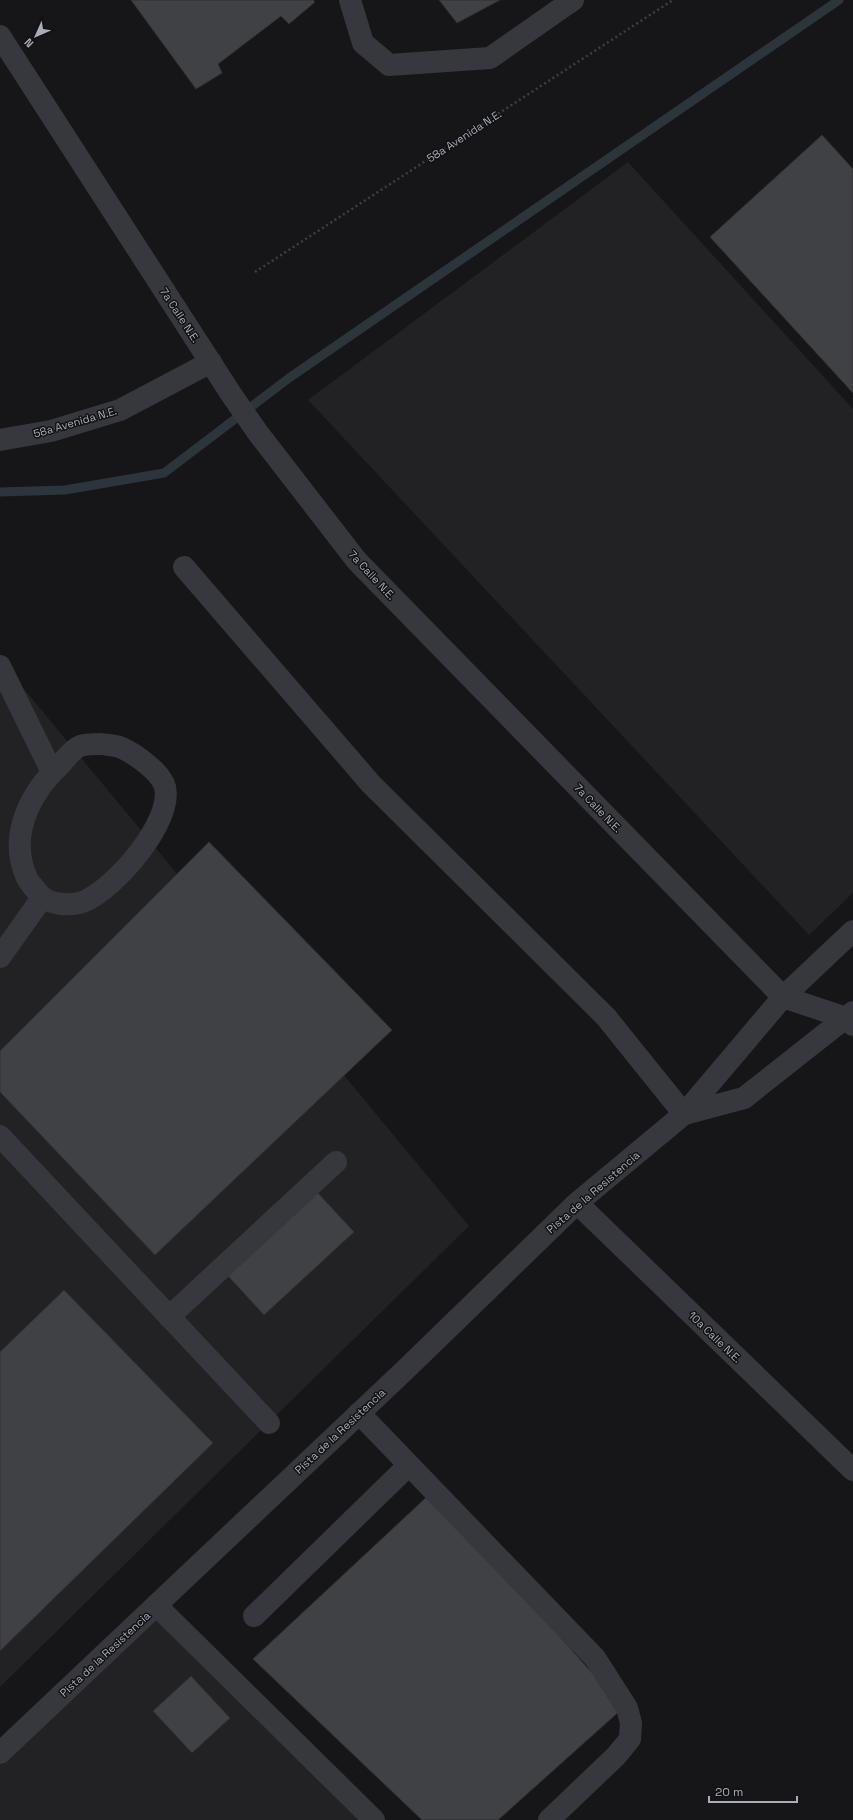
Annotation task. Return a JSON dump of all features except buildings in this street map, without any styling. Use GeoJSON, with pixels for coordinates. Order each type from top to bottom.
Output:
{"type":"FeatureCollection","features":[{"type":"Feature","properties":{"kind":"street"},"geometry":{"type":"LineString","coordinates":[[350,0],[362,43],[389,65],[490,58],[573,0]]}},
{"type":"Feature","properties":{"kind":"street","name":"7a Calle N.E."},"geometry":{"type":"LineString","coordinates":[[0,36],[231,394],[258,433],[357,561],[783,998],[851,1018]]}},
{"type":"Feature","properties":{"kind":"street","name":"58a Avenida N.E."},"geometry":{"type":"LineString","coordinates":[[0,440],[51,431],[120,410],[211,362]]}},
{"type":"Feature","properties":{"kind":"street"},"geometry":{"type":"LineString","coordinates":[[184,567],[371,784],[606,1017],[684,1114]]}},
{"type":"Feature","properties":{"kind":"street"},"geometry":{"type":"LineString","coordinates":[[0,666],[52,772]]}},
{"type":"Feature","properties":{"kind":"street"},"geometry":{"type":"LineString","coordinates":[[101,744],[121,747],[154,769],[165,786],[166,801],[159,821],[126,869],[105,887],[85,901],[65,905],[42,898],[27,879],[20,851],[23,819],[36,793],[52,772],[79,746],[101,744]]}},
{"type":"Feature","properties":{"kind":"street"},"geometry":{"type":"LineString","coordinates":[[0,957],[42,898]]}},
{"type":"Feature","properties":{"kind":"street","name":"Pista de la Resistencia"},"geometry":{"type":"LineString","coordinates":[[0,1753],[577,1203],[684,1114],[783,998],[853,931]]}},
{"type":"Feature","properties":{"kind":"street","name":"Pista de la Resistencia"},"geometry":{"type":"LineString","coordinates":[[684,1114],[744,1098],[851,1018]]}},
{"type":"Feature","properties":{"kind":"street"},"geometry":{"type":"LineString","coordinates":[[0,1136],[269,1423]]}},
{"type":"Feature","properties":{"kind":"street"},"geometry":{"type":"LineString","coordinates":[[169,1317],[336,1162]]}},
{"type":"Feature","properties":{"kind":"street","name":"10a Calle N.E."},"geometry":{"type":"LineString","coordinates":[[577,1203],[853,1470]]}},
{"type":"Feature","properties":{"kind":"street"},"geometry":{"type":"LineString","coordinates":[[358,1413],[595,1658],[627,1708],[631,1723],[630,1739],[616,1756],[549,1820]]}},
{"type":"Feature","properties":{"kind":"street"},"geometry":{"type":"LineString","coordinates":[[254,1616],[409,1465]]}},
{"type":"Feature","properties":{"kind":"street"},"geometry":{"type":"LineString","coordinates":[[156,1605],[374,1820]]}},
{"type":"Feature","properties":{"kind":"path","name":"58a Avenida N.E."},"geometry":{"type":"LineString","coordinates":[[255,272],[673,0]]}},
{"type":"Feature","properties":{"kind":"shaded area"},"geometry":{"type":"Polygon","coordinates":[[[628,162],[853,409],[853,893],[809,935],[308,400],[628,162]]]}},
{"type":"Feature","properties":{"kind":"shaded area"},"geometry":{"type":"Polygon","coordinates":[[[0,660],[469,1226],[0,1687],[0,660]]]}},
{"type":"Feature","properties":{"kind":"shaded area"},"geometry":{"type":"Polygon","coordinates":[[[156,1605],[384,1820],[0,1820],[0,1762],[156,1605]]]}},
{"type":"Feature","properties":{"kind":"waterway"},"geometry":{"type":"LineString","coordinates":[[0,492],[65,490],[164,473],[289,378],[839,0]]}}]}
